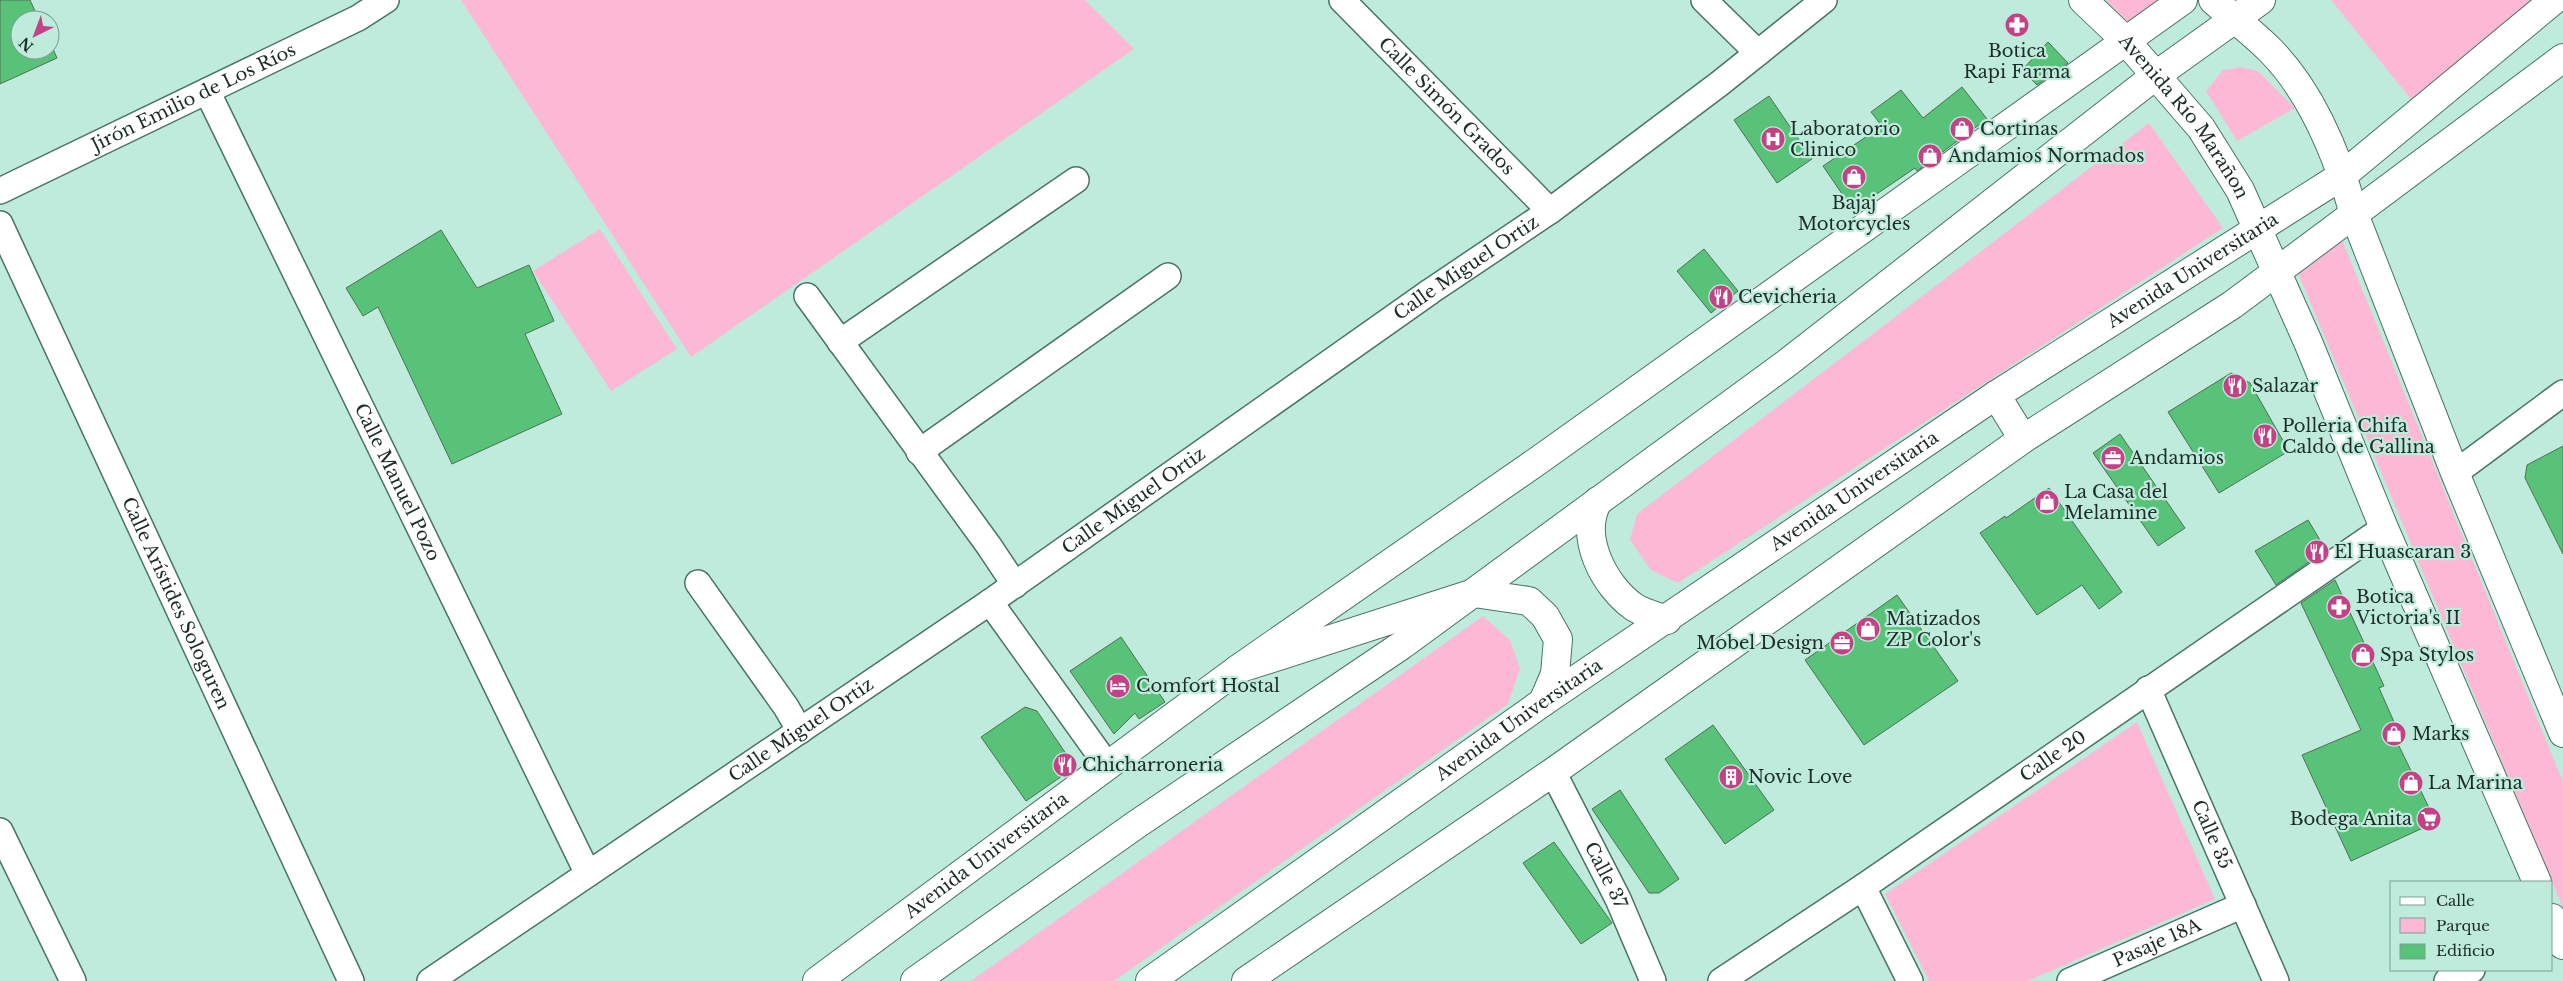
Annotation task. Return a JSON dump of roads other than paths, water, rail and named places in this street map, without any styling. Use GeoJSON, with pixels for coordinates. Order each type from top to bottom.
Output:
{"type":"FeatureCollection","features":[{"type":"Feature","properties":{"kind":"main road","name":"Avenida Río Marañon"},"geometry":{"type":"LineString","coordinates":[[2083,0],[2125,40],[2201,128],[2240,190],[2275,273],[2308,342],[2384,528],[2537,881]]}},
{"type":"Feature","properties":{"kind":"main road","name":"Avenida Universitaria"},"geometry":{"type":"LineString","coordinates":[[817,981],[1238,669],[1539,460],[2182,0]]}},
{"type":"Feature","properties":{"kind":"main road"},"geometry":{"type":"LineString","coordinates":[[2213,0],[2271,51],[2303,93],[2343,175],[2354,214],[2455,473],[2563,733]]}},
{"type":"Feature","properties":{"kind":"main road"},"geometry":{"type":"LineString","coordinates":[[915,981],[1137,824],[1402,645],[1474,593],[1787,363],[2155,76],[2261,0]]}},
{"type":"Feature","properties":{"kind":"main road","name":"Avenida Universitaria"},"geometry":{"type":"LineString","coordinates":[[1150,981],[1543,702],[1667,620],[1996,395],[2343,175],[2554,0]]}},
{"type":"Feature","properties":{"kind":"main road"},"geometry":{"type":"LineString","coordinates":[[1246,981],[1554,772],[2023,440],[2232,305],[2563,58]]}},
{"type":"Feature","properties":{"kind":"main road"},"geometry":{"type":"LineString","coordinates":[[1996,395],[2023,440]]}},
{"type":"Feature","properties":{"kind":"main road"},"geometry":{"type":"LineString","coordinates":[[1598,501],[1592,512],[1593,544],[1598,564],[1620,595],[1636,608],[1667,620]]}},
{"type":"Feature","properties":{"kind":"main road"},"geometry":{"type":"LineString","coordinates":[[1238,669],[1474,593],[1529,601],[1545,616],[1558,639],[1555,674],[1543,702]]}},
{"type":"Feature","properties":{"kind":"street","name":"Jirón Emilio de Los Ríos"},"geometry":{"type":"LineString","coordinates":[[0,191],[358,18],[386,0]]}},
{"type":"Feature","properties":{"kind":"street","name":"Calle Simón Grados"},"geometry":{"type":"LineString","coordinates":[[1342,0],[1550,211]]}},
{"type":"Feature","properties":{"kind":"street"},"geometry":{"type":"LineString","coordinates":[[1704,0],[1758,53]]}},
{"type":"Feature","properties":{"kind":"street","name":"Calle Miguel Ortiz"},"geometry":{"type":"LineString","coordinates":[[430,981],[990,602],[1432,291],[1550,211],[1758,53],[1824,0]]}},
{"type":"Feature","properties":{"kind":"street","name":"Calle Manuel Pozo"},"geometry":{"type":"LineString","coordinates":[[207,91],[588,874]]}},
{"type":"Feature","properties":{"kind":"street"},"geometry":{"type":"LineString","coordinates":[[840,342],[1076,180]]}},
{"type":"Feature","properties":{"kind":"street","name":"Calle Arístides Sologuren"},"geometry":{"type":"LineString","coordinates":[[0,224],[352,981]]}},
{"type":"Feature","properties":{"kind":"street"},"geometry":{"type":"LineString","coordinates":[[919,452],[1168,276]]}},
{"type":"Feature","properties":{"kind":"street"},"geometry":{"type":"LineString","coordinates":[[806,296],[989,546],[1014,585]]}},
{"type":"Feature","properties":{"kind":"street"},"geometry":{"type":"LineString","coordinates":[[2455,473],[2563,394]]}},
{"type":"Feature","properties":{"kind":"street","name":"Calle 20"},"geometry":{"type":"LineString","coordinates":[[1721,981],[1863,887],[2384,528]]}},
{"type":"Feature","properties":{"kind":"street"},"geometry":{"type":"LineString","coordinates":[[698,582],[786,707],[800,731]]}},
{"type":"Feature","properties":{"kind":"street"},"geometry":{"type":"LineString","coordinates":[[990,602],[1107,765]]}},
{"type":"Feature","properties":{"kind":"street","name":"Calle 35"},"geometry":{"type":"LineString","coordinates":[[2148,689],[2276,981]]}},
{"type":"Feature","properties":{"kind":"street","name":"Calle 37"},"geometry":{"type":"LineString","coordinates":[[1554,772],[1618,899],[1653,981]]}},
{"type":"Feature","properties":{"kind":"street"},"geometry":{"type":"LineString","coordinates":[[0,831],[73,981]]}},
{"type":"Feature","properties":{"kind":"street"},"geometry":{"type":"LineString","coordinates":[[1863,887],[1910,981]]}},
{"type":"Feature","properties":{"kind":"street","name":"Pasaje 18A"},"geometry":{"type":"LineString","coordinates":[[2070,981],[2243,905]]}},
{"type":"Feature","properties":{"kind":"street"},"geometry":{"type":"LineString","coordinates":[[2447,981],[2470,971]]}},
{"type":"Feature","properties":{"kind":"place","name":"Botica Rapi Farma"},"geometry":{"type":"Point","coordinates":[2017,25]}},
{"type":"Feature","properties":{"kind":"place","name":"Cortinas"},"geometry":{"type":"Point","coordinates":[1962,129]}},
{"type":"Feature","properties":{"kind":"place","name":"Laboratorio Clinico"},"geometry":{"type":"Point","coordinates":[1773,139]}},
{"type":"Feature","properties":{"kind":"place","name":"Andamios Normados"},"geometry":{"type":"Point","coordinates":[1930,156]}},
{"type":"Feature","properties":{"kind":"place","name":"Bajaj Motorcycles"},"geometry":{"type":"Point","coordinates":[1854,177]}},
{"type":"Feature","properties":{"kind":"place","name":"Cevicheria"},"geometry":{"type":"Point","coordinates":[1721,297]}},
{"type":"Feature","properties":{"kind":"place","name":"Salazar"},"geometry":{"type":"Point","coordinates":[2235,386]}},
{"type":"Feature","properties":{"kind":"place","name":"Polleria Chifa Caldo de Gallina"},"geometry":{"type":"Point","coordinates":[2265,436]}},
{"type":"Feature","properties":{"kind":"place","name":"Andamios"},"geometry":{"type":"Point","coordinates":[2113,458]}},
{"type":"Feature","properties":{"kind":"place","name":"La Casa del Melamine"},"geometry":{"type":"Point","coordinates":[2047,502]}},
{"type":"Feature","properties":{"kind":"place","name":"El Huascaran 3"},"geometry":{"type":"Point","coordinates":[2317,552]}},
{"type":"Feature","properties":{"kind":"place","name":"Botica Victoria's II"},"geometry":{"type":"Point","coordinates":[2339,607]}},
{"type":"Feature","properties":{"kind":"place","name":"Matizados ZP Color's"},"geometry":{"type":"Point","coordinates":[1868,629]}},
{"type":"Feature","properties":{"kind":"place","name":"Mobel Design"},"geometry":{"type":"Point","coordinates":[1842,643]}},
{"type":"Feature","properties":{"kind":"place","name":"Spa Stylos"},"geometry":{"type":"Point","coordinates":[2363,655]}},
{"type":"Feature","properties":{"kind":"place","name":"Comfort Hostal"},"geometry":{"type":"Point","coordinates":[1118,686]}},
{"type":"Feature","properties":{"kind":"place","name":"Marks"},"geometry":{"type":"Point","coordinates":[2394,734]}},
{"type":"Feature","properties":{"kind":"place","name":"Chicharroneria"},"geometry":{"type":"Point","coordinates":[1065,765]}},
{"type":"Feature","properties":{"kind":"place","name":"Novic Love"},"geometry":{"type":"Point","coordinates":[1731,777]}},
{"type":"Feature","properties":{"kind":"place","name":"La Marina"},"geometry":{"type":"Point","coordinates":[2411,783]}},
{"type":"Feature","properties":{"kind":"place","name":"Bodega Anita"},"geometry":{"type":"Point","coordinates":[2429,819]}}]}
